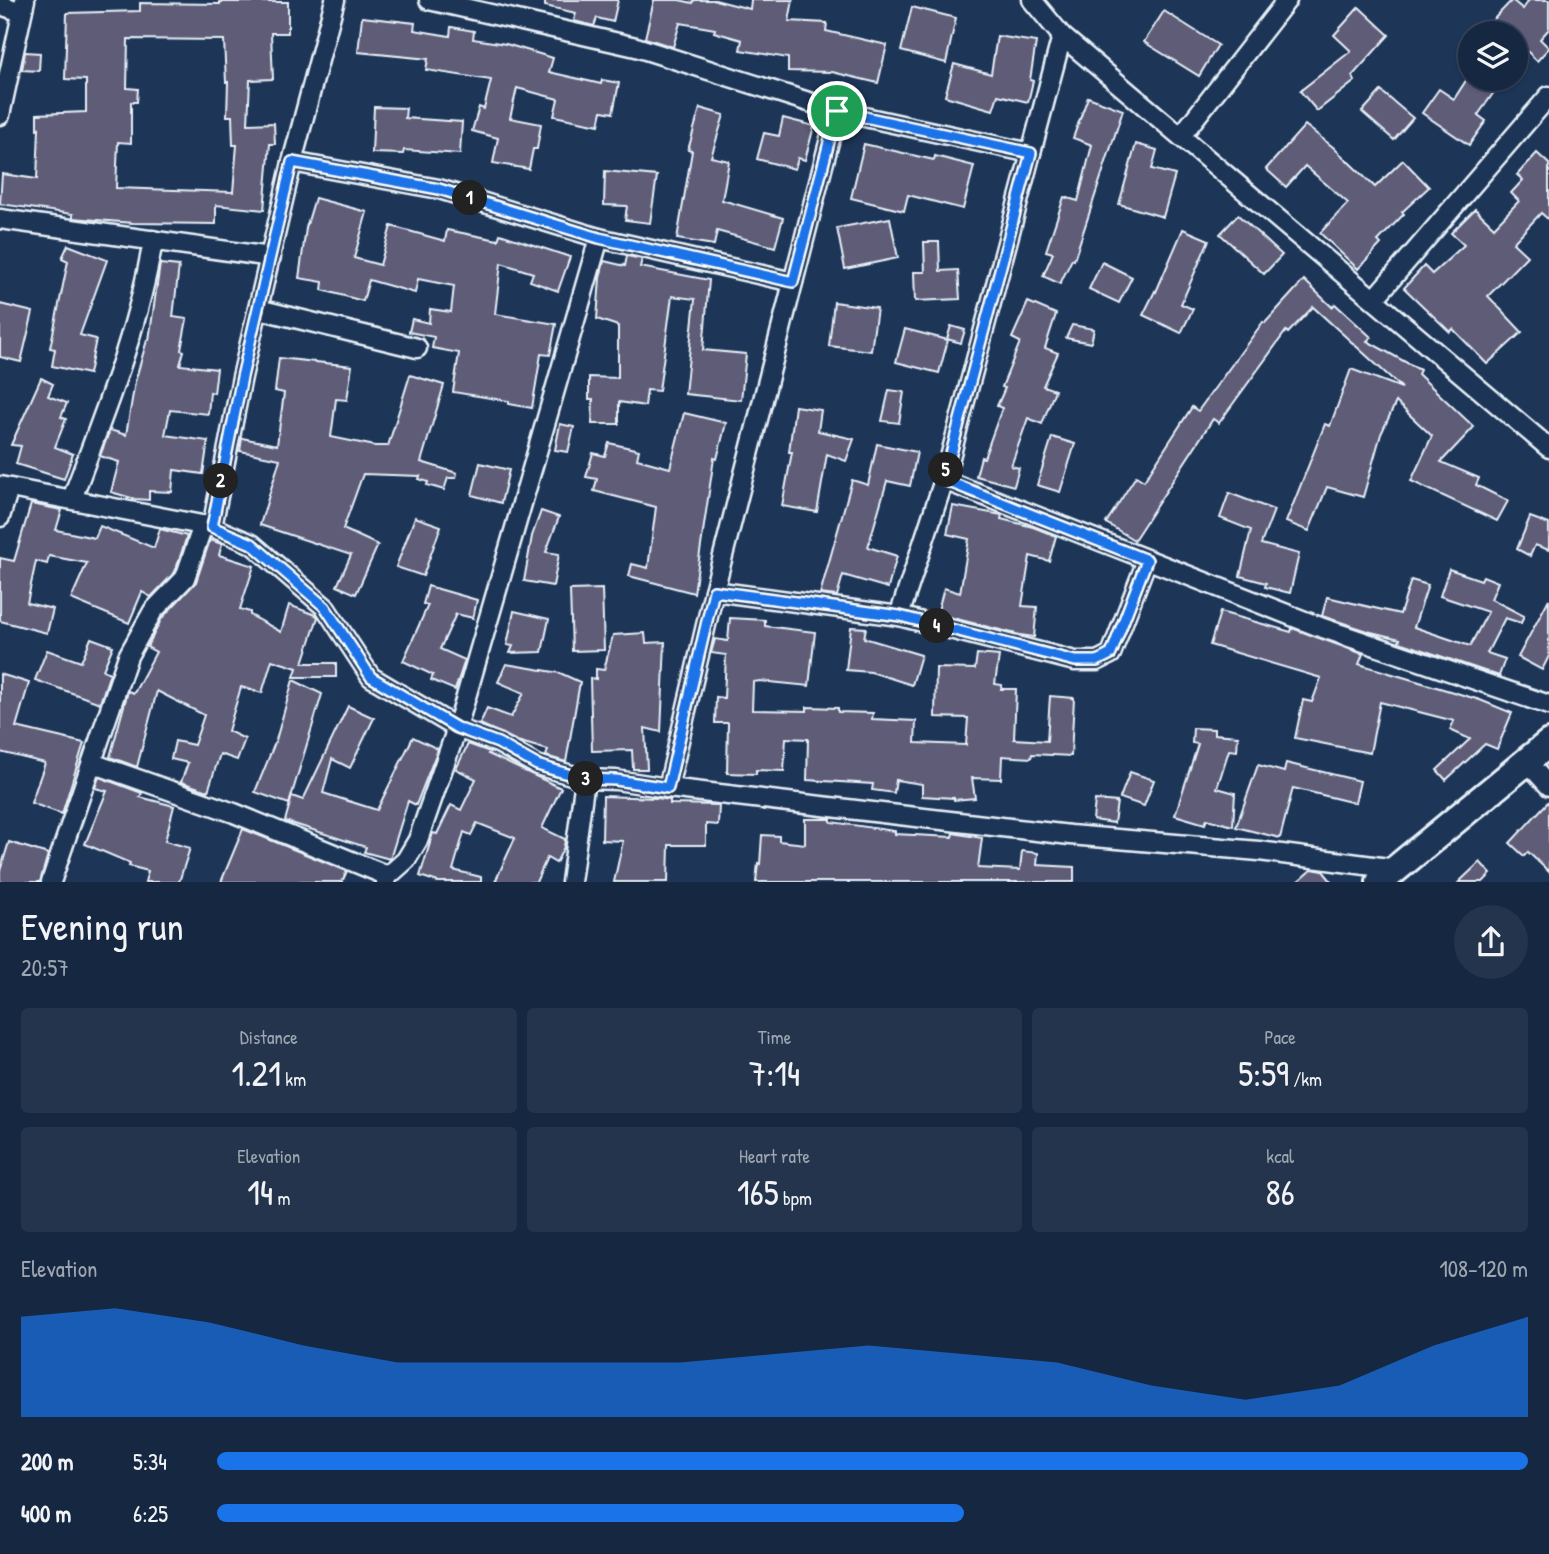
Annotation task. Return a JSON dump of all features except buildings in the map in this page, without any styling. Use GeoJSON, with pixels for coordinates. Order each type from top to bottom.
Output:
{"type":"FeatureCollection","features":[{"type":"Feature","properties":{"kind":"main road"},"geometry":{"type":"LineString","coordinates":[[1388,876],[1549,743]]}},
{"type":"Feature","properties":{"kind":"street"},"geometry":{"type":"LineString","coordinates":[[51,882],[128,656],[153,611],[185,578],[208,526],[292,162],[334,0]]}},
{"type":"Feature","properties":{"kind":"street"},"geometry":{"type":"LineString","coordinates":[[429,0],[636,47],[837,111],[1031,153]]}},
{"type":"Feature","properties":{"kind":"street"},"geometry":{"type":"LineString","coordinates":[[1032,0],[1062,36],[1549,448]]}},
{"type":"Feature","properties":{"kind":"street"},"geometry":{"type":"LineString","coordinates":[[1181,136],[1287,0]]}},
{"type":"Feature","properties":{"kind":"street"},"geometry":{"type":"LineString","coordinates":[[0,5],[24,6],[0,116]]}},
{"type":"Feature","properties":{"kind":"street"},"geometry":{"type":"LineString","coordinates":[[900,616],[944,480],[1062,36]]}},
{"type":"Feature","properties":{"kind":"street"},"geometry":{"type":"LineString","coordinates":[[1374,299],[1549,96]]}},
{"type":"Feature","properties":{"kind":"street"},"geometry":{"type":"LineString","coordinates":[[668,788],[714,591],[837,111]]}},
{"type":"Feature","properties":{"kind":"street"},"geometry":{"type":"LineString","coordinates":[[292,162],[439,189],[599,238],[793,282]]}},
{"type":"Feature","properties":{"kind":"street"},"geometry":{"type":"LineString","coordinates":[[0,219],[271,257]]}},
{"type":"Feature","properties":{"kind":"street"},"geometry":{"type":"LineString","coordinates":[[92,763],[234,813],[387,879],[406,860],[418,840],[457,728],[599,238]]}},
{"type":"Feature","properties":{"kind":"street"},"geometry":{"type":"LineString","coordinates":[[72,499],[110,397],[148,277],[153,240]]}},
{"type":"Feature","properties":{"kind":"street"},"geometry":{"type":"LineString","coordinates":[[258,309],[417,348]]}},
{"type":"Feature","properties":{"kind":"street"},"geometry":{"type":"LineString","coordinates":[[944,480],[1320,627],[1549,705]]}},
{"type":"Feature","properties":{"kind":"street"},"geometry":{"type":"LineString","coordinates":[[0,517],[4,487],[208,526],[252,544],[325,607],[371,677],[457,728],[498,743],[537,765],[585,779],[616,780],[1070,835],[1259,851],[1388,876]]}},
{"type":"Feature","properties":{"kind":"street"},"geometry":{"type":"LineString","coordinates":[[714,591],[900,616],[1075,661],[1097,661],[1111,654],[1147,560]]}},
{"type":"Feature","properties":{"kind":"street"},"geometry":{"type":"LineString","coordinates":[[1527,762],[1549,786]]}},
{"type":"Feature","properties":{"kind":"street"},"geometry":{"type":"LineString","coordinates":[[571,882],[585,779]]}},
{"type":"Feature","properties":{"kind":"route"},"geometry":{"type":"LineString","coordinates":[[837,111],[1031,153],[944,480],[1147,560],[1111,654],[1097,661],[1075,661],[900,616],[714,591],[668,788],[616,780],[585,779],[537,765],[498,743],[457,728],[371,677],[325,607],[252,544],[212,527],[242,377],[292,162],[439,189],[599,238],[793,282],[837,111]]}}]}
